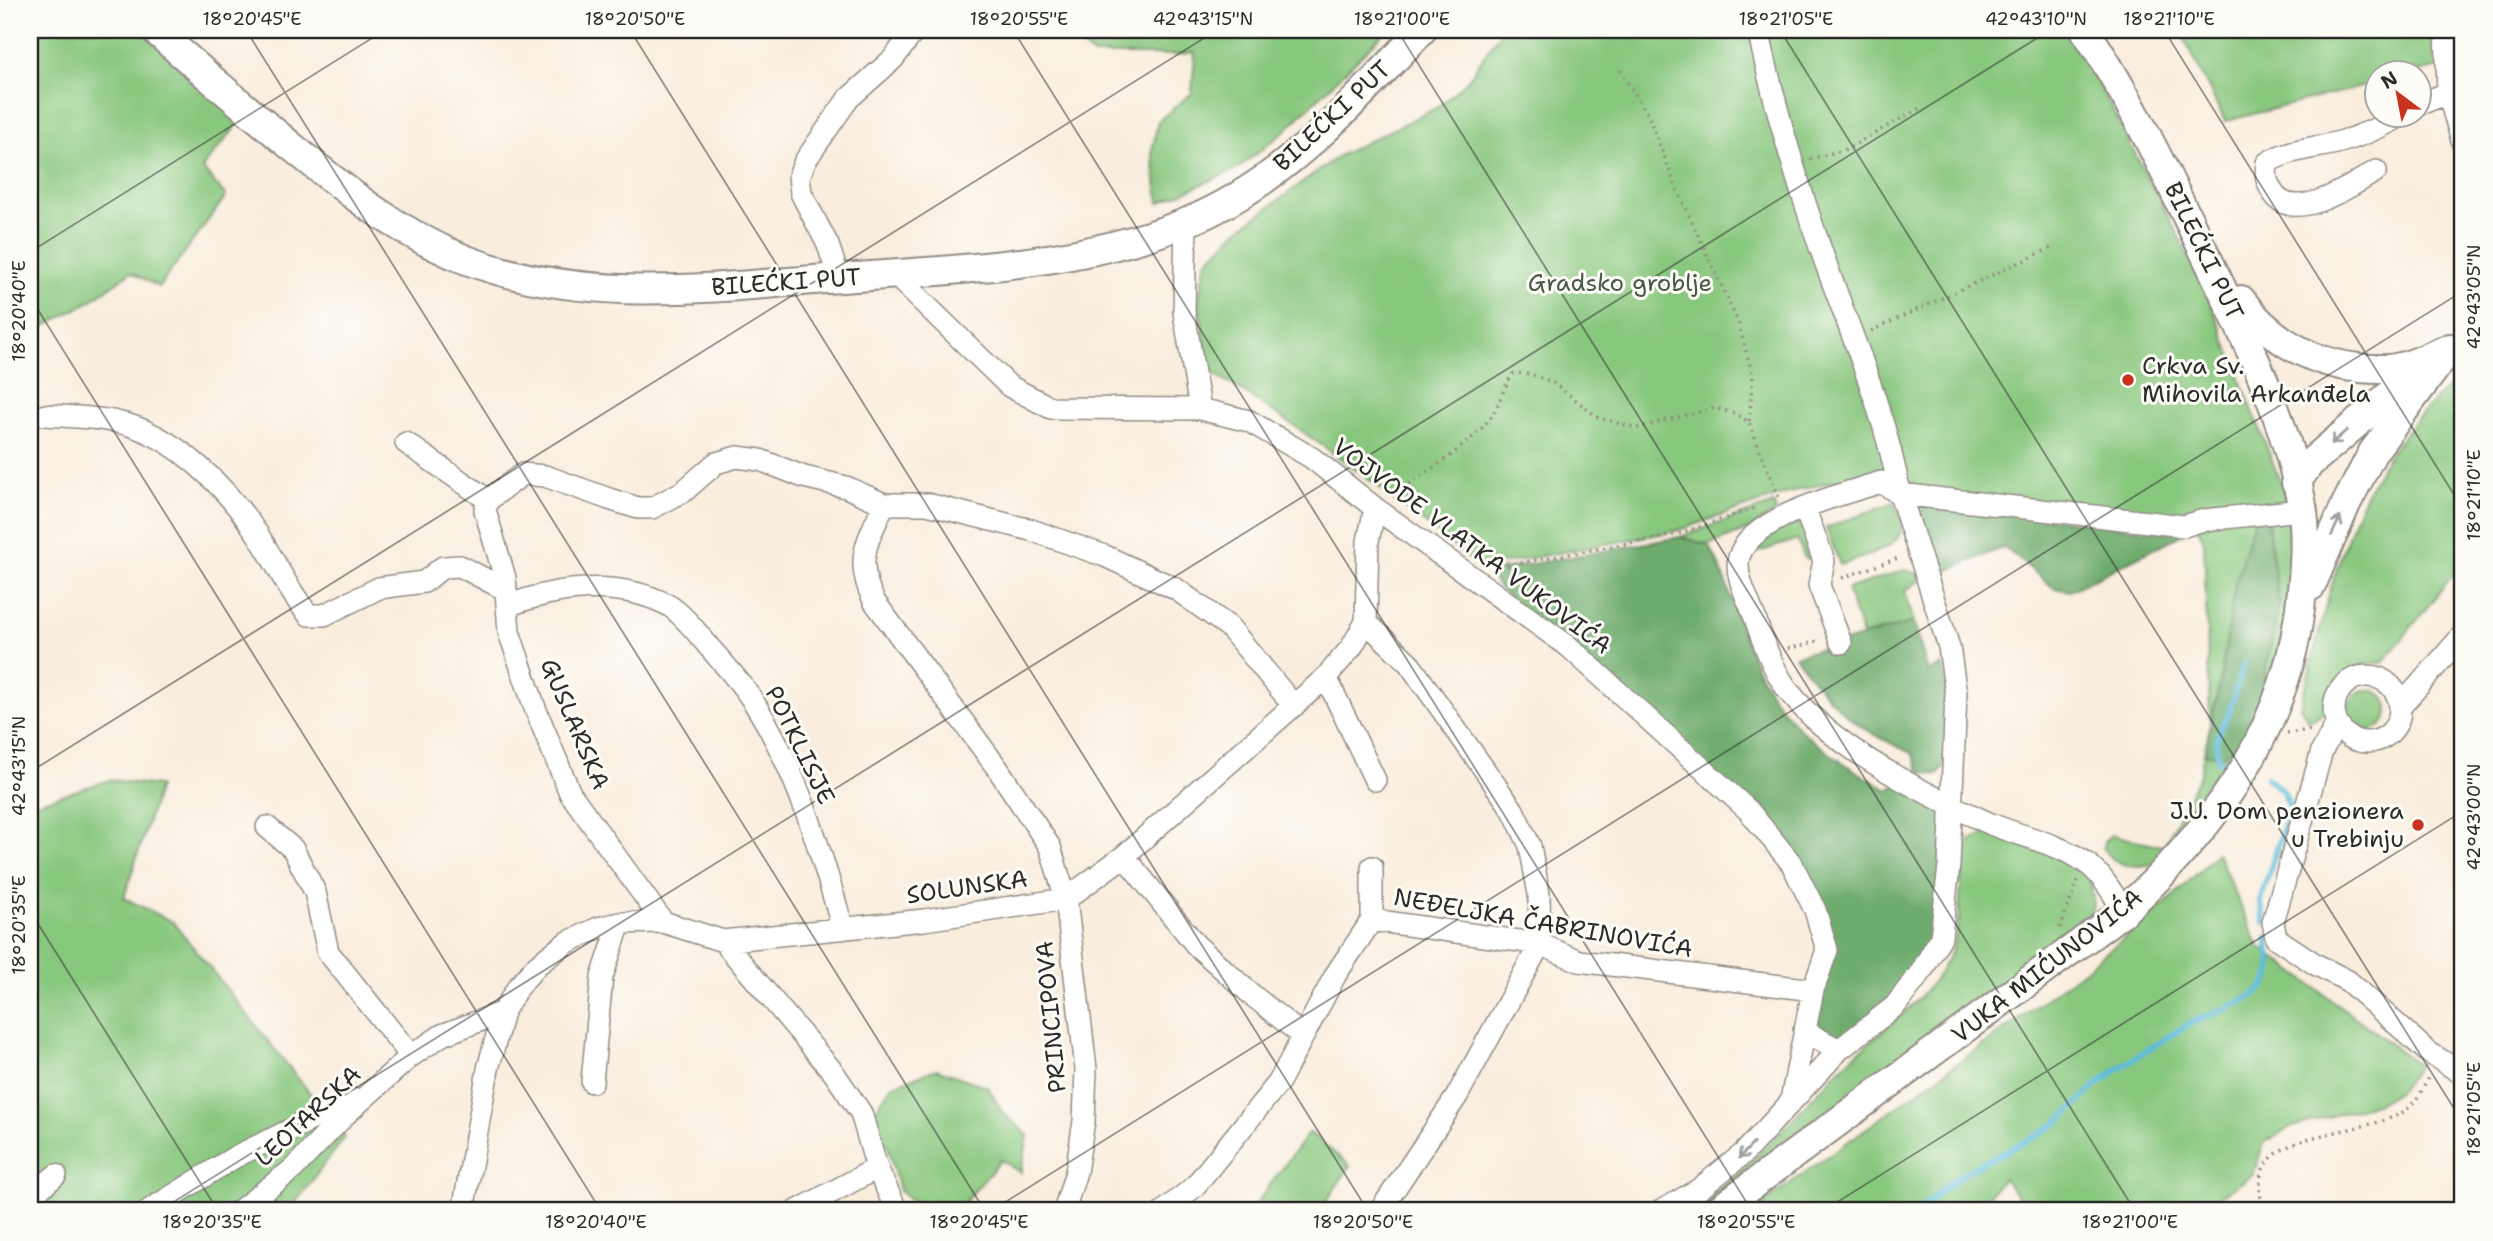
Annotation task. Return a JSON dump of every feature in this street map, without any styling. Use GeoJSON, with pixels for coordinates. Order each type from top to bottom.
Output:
{"type":"FeatureCollection","features":[{"type":"Feature","properties":{"kind":"main road","name":"BILEĆKI PUT"},"geometry":{"type":"LineString","coordinates":[[155,30],[236,101],[373,211],[416,237],[466,260],[528,279],[613,289],[681,289],[894,275],[1054,257],[1111,247],[1186,223],[1249,188],[1292,157],[1329,126],[1422,30]]}},
{"type":"Feature","properties":{"kind":"main road","name":"BILEĆKI PUT"},"geometry":{"type":"LineString","coordinates":[[2085,30],[2151,144],[2268,384],[2296,483]]}},
{"type":"Feature","properties":{"kind":"main road"},"geometry":{"type":"LineString","coordinates":[[2211,266],[2258,325],[2302,353],[2358,367],[2388,369],[2456,343]]}},
{"type":"Feature","properties":{"kind":"main road"},"geometry":{"type":"LineString","coordinates":[[2296,483],[2309,464],[2361,418],[2456,343]]}},
{"type":"Feature","properties":{"kind":"main road"},"geometry":{"type":"LineString","coordinates":[[2301,612],[2332,535],[2373,453],[2456,343]]}},
{"type":"Feature","properties":{"kind":"main road","name":"VUKA MIĆUNOVIĆA"},"geometry":{"type":"LineString","coordinates":[[1717,1211],[2124,911],[2159,879],[2218,809],[2252,760],[2284,687],[2301,612],[2305,555],[2302,510],[2296,483]]}},
{"type":"Feature","properties":{"kind":"street"},"geometry":{"type":"LineString","coordinates":[[839,278],[828,245],[800,193],[799,176],[805,162],[848,99],[893,59],[915,30]]}},
{"type":"Feature","properties":{"kind":"street"},"geometry":{"type":"LineString","coordinates":[[1661,1211],[1698,1190],[1744,1153],[1839,1050],[1895,1006],[1921,972],[1941,937],[1952,806],[1956,694],[1949,647],[1900,494],[1875,393],[1822,251],[1770,83],[1758,30]]}},
{"type":"Feature","properties":{"kind":"street"},"geometry":{"type":"LineString","coordinates":[[2446,30],[2448,93],[2463,144]]}},
{"type":"Feature","properties":{"kind":"street"},"geometry":{"type":"LineString","coordinates":[[2434,98],[2448,93]]}},
{"type":"Feature","properties":{"kind":"street"},"geometry":{"type":"LineString","coordinates":[[2374,130],[2350,139],[2284,152],[2267,163],[2265,174],[2269,187],[2279,202],[2294,206],[2329,196],[2376,171]]}},
{"type":"Feature","properties":{"kind":"street"},"geometry":{"type":"LineString","coordinates":[[1186,223],[1184,312],[1200,409]]}},
{"type":"Feature","properties":{"kind":"street","name":"VOJVODE VLATKA VUKOVIĆA"},"geometry":{"type":"LineString","coordinates":[[894,275],[1009,386],[1051,408],[1200,409],[1249,421],[1312,458],[1375,508],[1567,646],[1749,811],[1792,864],[1815,910],[1827,950],[1813,990],[1791,1100]]}},
{"type":"Feature","properties":{"kind":"street"},"geometry":{"type":"LineString","coordinates":[[45,415],[96,418],[131,425],[161,439],[195,464],[232,500],[296,600],[309,615],[324,615],[379,588],[425,582],[443,568],[460,566],[507,598]]}},
{"type":"Feature","properties":{"kind":"street"},"geometry":{"type":"LineString","coordinates":[[406,443],[488,500],[523,474],[545,476],[619,502],[652,508],[684,491],[716,463],[737,457],[760,460],[804,477],[846,487],[884,504],[927,504],[1031,530],[1105,556],[1176,589],[1229,627],[1294,706]]}},
{"type":"Feature","properties":{"kind":"street"},"geometry":{"type":"LineString","coordinates":[[2124,911],[2089,865],[1952,806],[1848,746],[1786,686],[1769,654],[1740,575],[1739,558],[1749,540],[1791,508],[1881,482],[1900,494],[2185,526],[2204,520],[2302,510]]}},
{"type":"Feature","properties":{"kind":"street","name":"GUSLARSKA"},"geometry":{"type":"LineString","coordinates":[[488,500],[485,510],[507,598],[509,632],[570,793],[663,922]]}},
{"type":"Feature","properties":{"kind":"street"},"geometry":{"type":"LineString","coordinates":[[884,504],[862,556],[863,578],[874,601],[990,758],[1050,847],[1066,899]]}},
{"type":"Feature","properties":{"kind":"street"},"geometry":{"type":"LineString","coordinates":[[1375,508],[1368,541],[1367,622],[1408,662],[1513,810],[1530,846],[1539,894],[1540,944],[1457,1096],[1380,1211]]}},
{"type":"Feature","properties":{"kind":"street"},"geometry":{"type":"LineString","coordinates":[[1791,508],[1824,561],[1819,585],[1839,639]]}},
{"type":"Feature","properties":{"kind":"street","name":"POTKLISJE"},"geometry":{"type":"LineString","coordinates":[[507,598],[566,589],[638,594],[670,606],[753,700],[801,801],[825,867],[843,929]]}},
{"type":"Feature","properties":{"kind":"street","name":"SOLUNSKA"},"geometry":{"type":"LineString","coordinates":[[463,1211],[488,1069],[503,1012],[518,986],[537,965],[566,943],[598,928],[621,923],[663,922],[723,941],[843,929],[1066,899],[1124,856],[1326,677],[1351,648],[1367,622]]}},
{"type":"Feature","properties":{"kind":"street"},"geometry":{"type":"LineString","coordinates":[[2337,723],[2353,739],[2376,741],[2394,728],[2400,707],[2463,635]]}},
{"type":"Feature","properties":{"kind":"street"},"geometry":{"type":"LineString","coordinates":[[1326,677],[1375,780]]}},
{"type":"Feature","properties":{"kind":"street"},"geometry":{"type":"LineString","coordinates":[[2400,707],[2398,697],[2385,681],[2375,677],[2355,678],[2346,684],[2335,701],[2337,723],[2322,751],[2273,922],[2276,938],[2315,964],[2348,981],[2433,1055],[2463,1073]]}},
{"type":"Feature","properties":{"kind":"street"},"geometry":{"type":"LineString","coordinates":[[267,827],[293,849],[315,892],[328,953],[411,1056]]}},
{"type":"Feature","properties":{"kind":"street"},"geometry":{"type":"LineString","coordinates":[[1124,856],[1196,945],[1303,1036]]}},
{"type":"Feature","properties":{"kind":"street"},"geometry":{"type":"LineString","coordinates":[[1371,920],[1372,867]]}},
{"type":"Feature","properties":{"kind":"street","name":"PRINCIPOVA"},"geometry":{"type":"LineString","coordinates":[[1064,1211],[1076,1172],[1084,1121],[1086,1069],[1066,899]]}},
{"type":"Feature","properties":{"kind":"street","name":"NEĐELJKA ČABRINOVIĆA"},"geometry":{"type":"LineString","coordinates":[[1164,1211],[1194,1186],[1279,1082],[1336,974],[1371,920],[1540,944],[1579,961],[1813,990]]}},
{"type":"Feature","properties":{"kind":"street"},"geometry":{"type":"LineString","coordinates":[[592,1082],[602,977],[621,923]]}},
{"type":"Feature","properties":{"kind":"street"},"geometry":{"type":"LineString","coordinates":[[723,941],[834,1073],[861,1113],[877,1168],[897,1211]]}},
{"type":"Feature","properties":{"kind":"street","name":"LEOTARSKA"},"geometry":{"type":"LineString","coordinates":[[239,1211],[293,1169],[346,1114],[411,1056],[442,1035],[503,1012]]}},
{"type":"Feature","properties":{"kind":"street"},"geometry":{"type":"LineString","coordinates":[[1804,1031],[1839,1050]]}},
{"type":"Feature","properties":{"kind":"street"},"geometry":{"type":"LineString","coordinates":[[148,1211],[235,1157],[380,1086]]}},
{"type":"Feature","properties":{"kind":"street"},"geometry":{"type":"LineString","coordinates":[[797,1211],[877,1168]]}},
{"type":"Feature","properties":{"kind":"street"},"geometry":{"type":"LineString","coordinates":[[30,1197],[56,1175]]}},
{"type":"Feature","properties":{"kind":"path"},"geometry":{"type":"LineString","coordinates":[[1466,573],[1678,534],[1791,508],[1749,422],[1753,376],[1738,322],[1676,187],[1648,116],[1620,70]]}},
{"type":"Feature","properties":{"kind":"path"},"geometry":{"type":"LineString","coordinates":[[1795,163],[1847,149],[1920,108]]}},
{"type":"Feature","properties":{"kind":"path"},"geometry":{"type":"LineString","coordinates":[[1856,338],[2050,248]]}},
{"type":"Feature","properties":{"kind":"path"},"geometry":{"type":"LineString","coordinates":[[1375,508],[1472,438],[1497,408],[1505,384],[1514,373],[1530,374],[1552,382],[1599,418],[1637,428],[1715,408],[1734,413],[1749,422]]}},
{"type":"Feature","properties":{"kind":"path"},"geometry":{"type":"LineString","coordinates":[[1837,579],[1919,551]]}},
{"type":"Feature","properties":{"kind":"path"},"geometry":{"type":"LineString","coordinates":[[1769,654],[1839,639]]}},
{"type":"Feature","properties":{"kind":"path"},"geometry":{"type":"LineString","coordinates":[[2265,1211],[2260,1189],[2269,1160],[2278,1151],[2298,1142],[2396,1116],[2420,1094],[2433,1055]]}},
{"type":"Feature","properties":{"kind":"green space"},"geometry":{"type":"Polygon","coordinates":[[[30,30],[140,30],[243,118],[202,168],[226,196],[159,287],[131,272],[89,302],[30,334],[30,30]]]}},
{"type":"Feature","properties":{"kind":"green space"},"geometry":{"type":"Polygon","coordinates":[[[1060,30],[1387,30],[1284,132],[1237,169],[1159,203],[1152,151],[1158,121],[1192,93],[1195,52],[1174,55],[1094,55],[1060,30]]]}},
{"type":"Feature","properties":{"kind":"green space","name":"Gradsko groblje"},"geometry":{"type":"Polygon","coordinates":[[[1502,30],[2066,30],[2088,64],[2204,285],[2293,515],[2295,597],[2249,753],[2158,863],[2135,866],[2121,863],[2103,849],[2104,842],[2111,835],[2164,846],[2200,774],[2204,753],[2223,756],[2279,604],[2272,569],[2220,683],[2210,723],[2204,541],[2198,527],[1920,491],[1881,469],[1791,492],[1676,531],[1489,566],[1474,563],[1346,462],[1210,371],[1198,300],[1206,262],[1238,230],[1340,155],[1438,107],[1467,81],[1502,30]]]}},
{"type":"Feature","properties":{"kind":"green space"},"geometry":{"type":"Polygon","coordinates":[[[2180,30],[2453,30],[2444,66],[2434,68],[2434,60],[2364,60],[2364,86],[2225,121],[2180,30]]]}},
{"type":"Feature","properties":{"kind":"green space"},"geometry":{"type":"Polygon","coordinates":[[[2463,372],[2463,562],[2383,663],[2356,668],[2344,679],[2329,707],[2309,721],[2300,707],[2338,564],[2359,509],[2381,467],[2402,438],[2425,410],[2463,372]]]}},
{"type":"Feature","properties":{"kind":"green space"},"geometry":{"type":"Polygon","coordinates":[[[1894,502],[1902,523],[1896,540],[1879,551],[1840,565],[1826,528],[1894,502]]]}},
{"type":"Feature","properties":{"kind":"green space"},"geometry":{"type":"Polygon","coordinates":[[[1774,504],[1776,512],[1749,529],[1709,545],[1680,537],[1774,504]]]}},
{"type":"Feature","properties":{"kind":"green space"},"geometry":{"type":"Polygon","coordinates":[[[1929,504],[2183,534],[2070,591],[2054,588],[2004,547],[1937,575],[1919,512],[1929,504]]]}},
{"type":"Feature","properties":{"kind":"green space"},"geometry":{"type":"Polygon","coordinates":[[[2267,517],[2279,604],[2262,688],[2245,737],[2223,756],[2204,753],[2220,683],[2235,584],[2254,519],[2267,517]]]}},
{"type":"Feature","properties":{"kind":"green space"},"geometry":{"type":"Polygon","coordinates":[[[1796,523],[1807,529],[1817,556],[1806,560],[1797,540],[1751,554],[1758,543],[1769,534],[1796,523]]]}},
{"type":"Feature","properties":{"kind":"green space"},"geometry":{"type":"Polygon","coordinates":[[[1680,537],[1709,545],[1762,679],[1775,700],[1806,735],[1865,777],[1888,790],[1900,784],[1945,815],[1935,935],[1892,1002],[1839,1044],[1811,1026],[1834,950],[1794,863],[1498,587],[1491,576],[1498,570],[1680,537]]]}},
{"type":"Feature","properties":{"kind":"green space"},"geometry":{"type":"Polygon","coordinates":[[[1905,570],[1919,574],[1920,580],[1905,591],[1914,622],[1862,636],[1847,589],[1905,570]]]}},
{"type":"Feature","properties":{"kind":"green space"},"geometry":{"type":"Polygon","coordinates":[[[1914,622],[1928,672],[1943,665],[1949,696],[1945,767],[1938,775],[1920,772],[1912,753],[1859,725],[1820,689],[1795,656],[1914,622]]]}},
{"type":"Feature","properties":{"kind":"green space"},"geometry":{"type":"Polygon","coordinates":[[[2368,690],[2376,691],[2382,696],[2387,702],[2387,718],[2382,724],[2376,729],[2368,730],[2360,729],[2354,724],[2349,718],[2348,710],[2349,702],[2354,696],[2360,691],[2368,690]]]}},
{"type":"Feature","properties":{"kind":"green space"},"geometry":{"type":"Polygon","coordinates":[[[110,780],[159,786],[124,898],[173,922],[345,1137],[289,1211],[30,1211],[30,805],[110,780]]]}},
{"type":"Feature","properties":{"kind":"green space"},"geometry":{"type":"Polygon","coordinates":[[[1993,831],[2086,870],[2093,897],[2089,923],[1704,1211],[1690,1211],[1732,1179],[1844,1065],[1904,1012],[1932,983],[1944,966],[1956,936],[1963,866],[1970,840],[1993,831]]]}},
{"type":"Feature","properties":{"kind":"green space"},"geometry":{"type":"Polygon","coordinates":[[[2217,853],[2258,945],[2419,1065],[2398,1092],[2378,1103],[2292,1127],[2264,1143],[2253,1175],[2197,1211],[2028,1211],[2004,1178],[1975,1211],[1753,1211],[2094,962],[2158,910],[2217,853]]]}},
{"type":"Feature","properties":{"kind":"green space"},"geometry":{"type":"Polygon","coordinates":[[[936,1069],[988,1087],[1002,1112],[1028,1135],[1021,1173],[1001,1160],[957,1211],[924,1211],[899,1191],[888,1146],[869,1120],[891,1086],[936,1069]]]}},
{"type":"Feature","properties":{"kind":"green space"},"geometry":{"type":"Polygon","coordinates":[[[1309,1132],[1350,1166],[1320,1211],[1251,1211],[1309,1132]]]}},
{"type":"Feature","properties":{"kind":"waterway"},"geometry":{"type":"LineString","coordinates":[[2234,767],[2218,761],[2216,740],[2230,709],[2244,663]]}},
{"type":"Feature","properties":{"kind":"waterway"},"geometry":{"type":"LineString","coordinates":[[2265,923],[2260,901],[2290,808],[2283,791],[2267,778]]}},
{"type":"Feature","properties":{"kind":"waterway"},"geometry":{"type":"LineString","coordinates":[[1920,1211],[1965,1173],[2052,1126],[2097,1085],[2129,1061],[2186,1026],[2258,992],[2271,974],[2267,937]]}},
{"type":"Feature","properties":{"kind":"place","name":"Crkva Sv. Mihovila Arkanđela"},"geometry":{"type":"Point","coordinates":[2128,380]}},
{"type":"Feature","properties":{"kind":"place","name":"J.U. Dom penzionera u Trebinju"},"geometry":{"type":"Point","coordinates":[2418,825]}}]}
